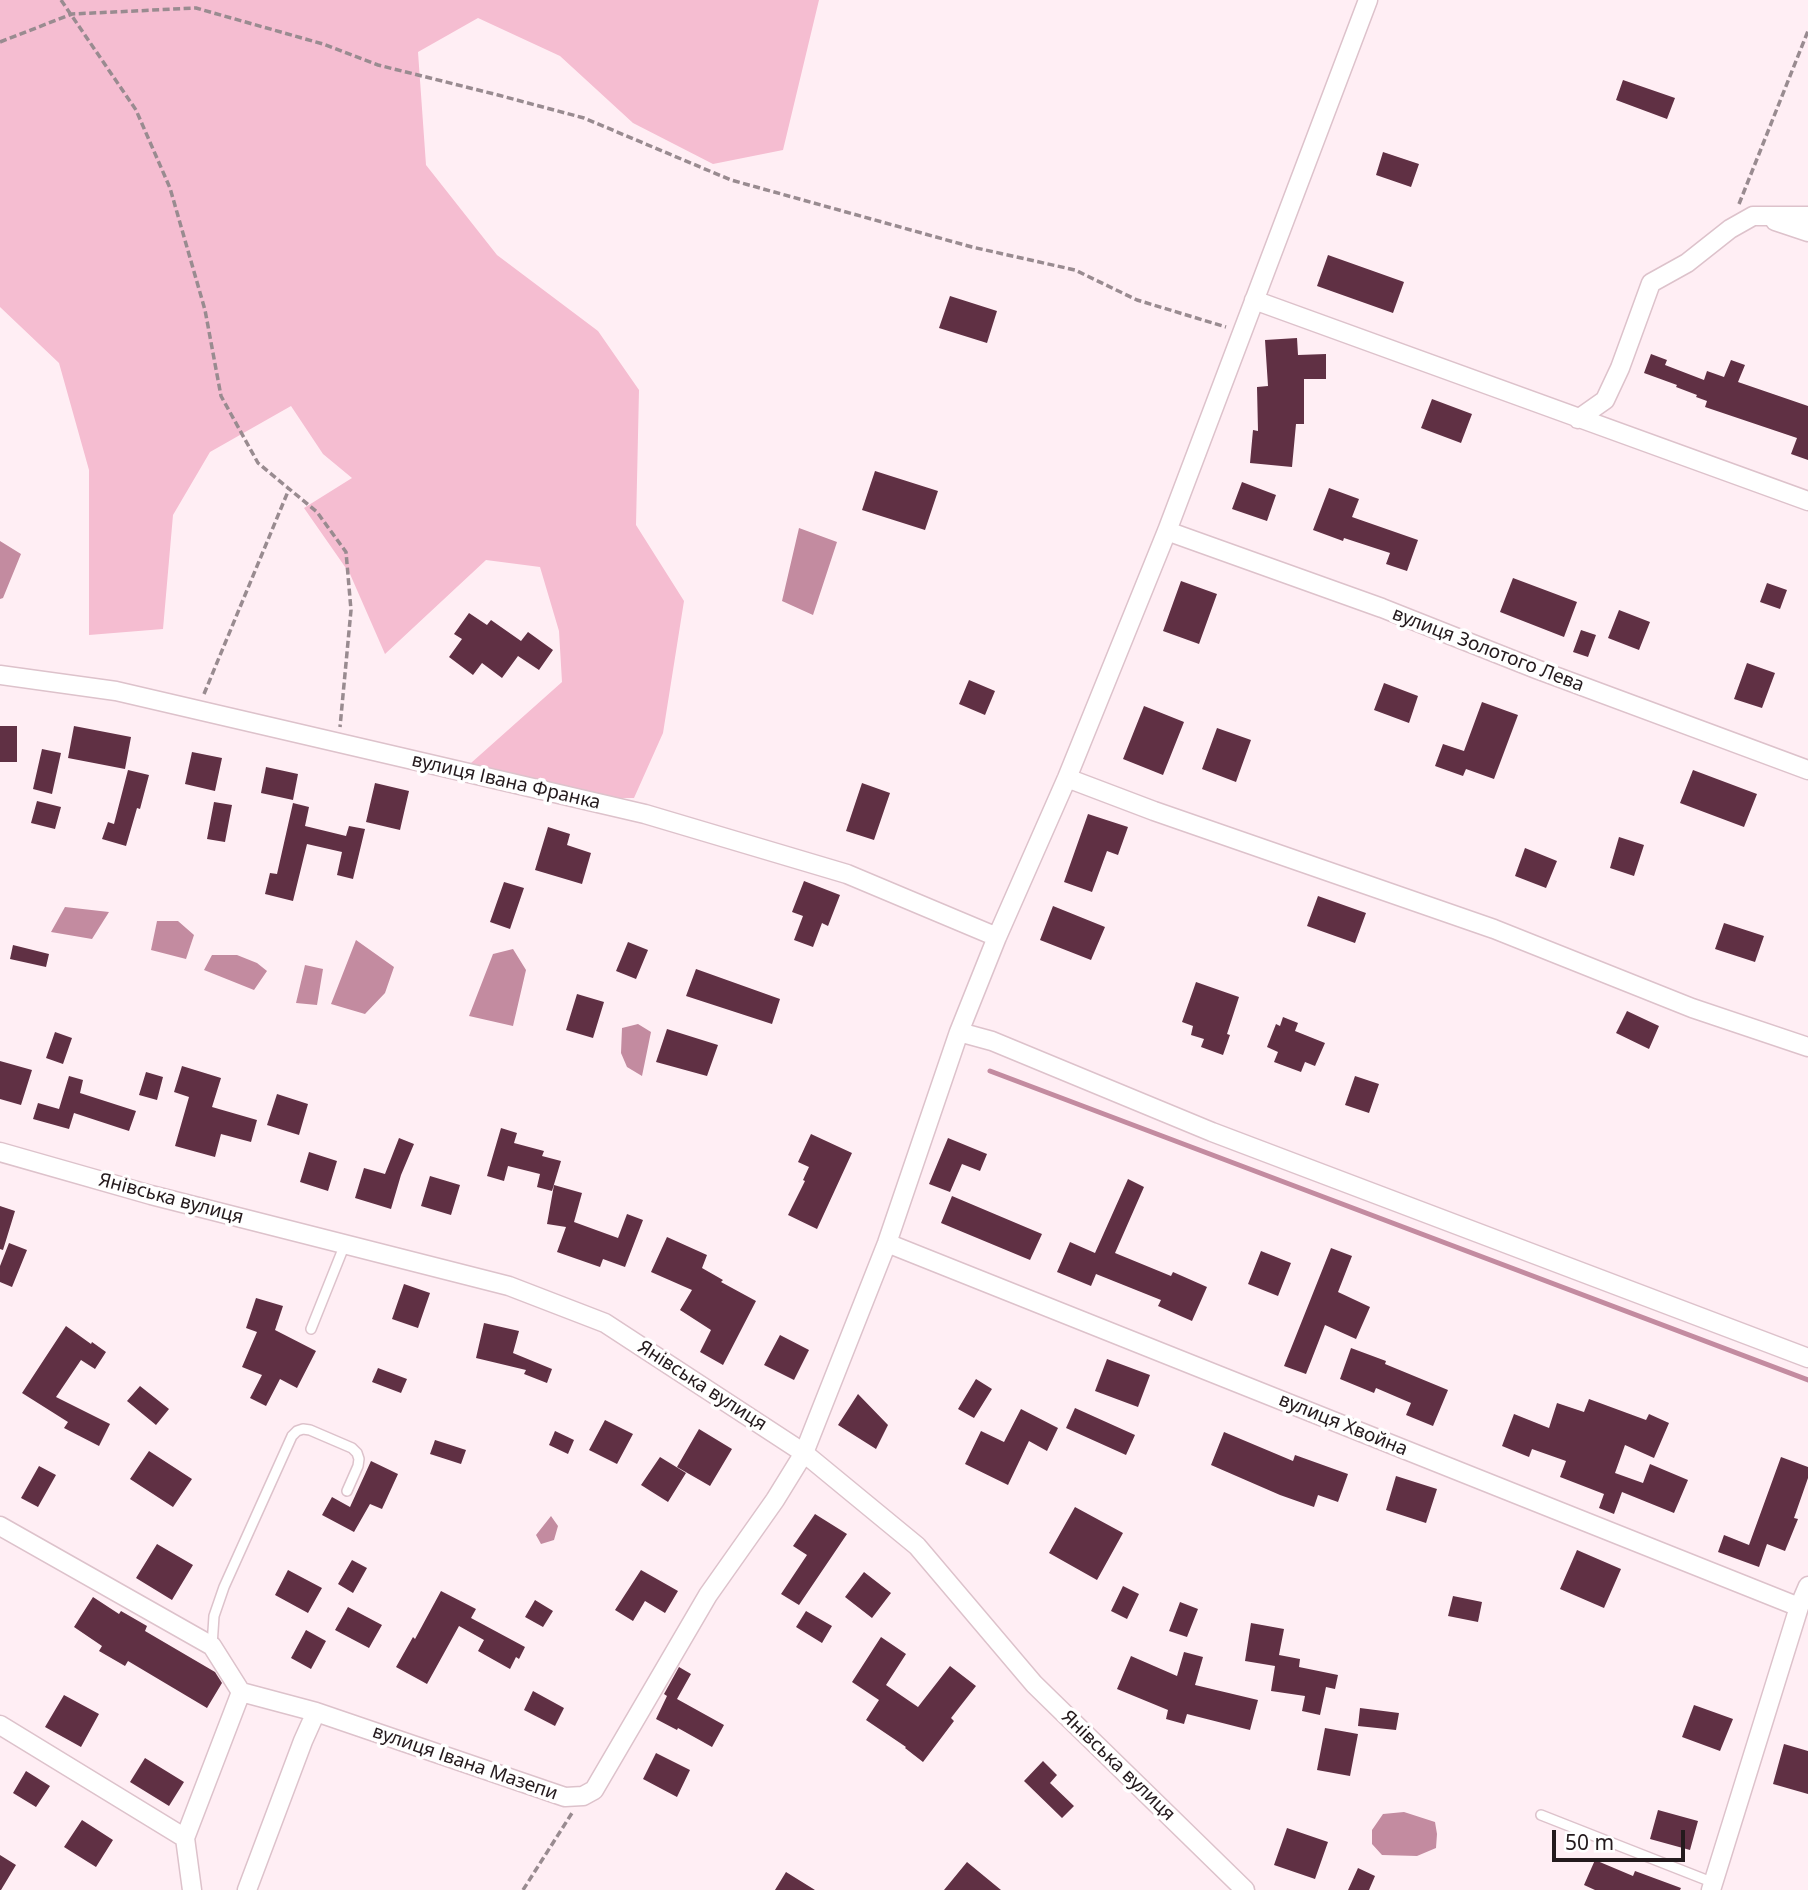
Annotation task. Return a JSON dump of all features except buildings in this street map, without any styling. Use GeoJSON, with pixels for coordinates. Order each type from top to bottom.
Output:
{"type":"FeatureCollection","features":[{"type":"Feature","properties":{"kind":"street","name":"вулиця Івана Мазепи"},"geometry":{"type":"LineString","coordinates":[[241,1692],[316,1712],[565,1797],[583,1796],[594,1790],[708,1595],[775,1500],[804,1453],[887,1243],[959,1032],[1067,778],[1167,531],[1368,0]]}},
{"type":"Feature","properties":{"kind":"street"},"geometry":{"type":"LineString","coordinates":[[1578,419],[1605,400],[1620,368],[1651,283],[1687,263],[1730,229],[1753,216],[1808,216]]}},
{"type":"Feature","properties":{"kind":"street"},"geometry":{"type":"LineString","coordinates":[[1760,216],[1808,232]]}},
{"type":"Feature","properties":{"kind":"street"},"geometry":{"type":"LineString","coordinates":[[1254,300],[1808,501]]}},
{"type":"Feature","properties":{"kind":"street","name":"вулиця Золотого Лева"},"geometry":{"type":"LineString","coordinates":[[1167,531],[1382,608],[1808,771]]}},
{"type":"Feature","properties":{"kind":"street","name":"вулиця Івана Франка"},"geometry":{"type":"LineString","coordinates":[[0,676],[116,691],[645,814],[847,874],[998,937]]}},
{"type":"Feature","properties":{"kind":"street"},"geometry":{"type":"LineString","coordinates":[[1067,778],[1154,811],[1494,929],[1692,1008],[1808,1046]]}},
{"type":"Feature","properties":{"kind":"street"},"geometry":{"type":"LineString","coordinates":[[959,1032],[992,1041],[1212,1132],[1808,1358]]}},
{"type":"Feature","properties":{"kind":"street","name":"Янівська вулиця"},"geometry":{"type":"LineString","coordinates":[[0,1152],[151,1195],[509,1286],[605,1323],[804,1453],[917,1546],[1034,1684],[1245,1890]]}},
{"type":"Feature","properties":{"kind":"street","name":"вулиця Хвойна"},"geometry":{"type":"LineString","coordinates":[[887,1243],[1800,1608]]}},
{"type":"Feature","properties":{"kind":"street"},"geometry":{"type":"LineString","coordinates":[[0,1526],[212,1646],[241,1692],[185,1838],[192,1890]]}},
{"type":"Feature","properties":{"kind":"street"},"geometry":{"type":"LineString","coordinates":[[1713,1886],[1808,1586]]}},
{"type":"Feature","properties":{"kind":"street"},"geometry":{"type":"LineString","coordinates":[[247,1890],[316,1712]]}},
{"type":"Feature","properties":{"kind":"street"},"geometry":{"type":"LineString","coordinates":[[0,1725],[185,1838]]}},
{"type":"Feature","properties":{"kind":"lane"},"geometry":{"type":"LineString","coordinates":[[311,1329],[345,1244]]}},
{"type":"Feature","properties":{"kind":"lane"},"geometry":{"type":"LineString","coordinates":[[212,1646],[214,1616],[224,1587],[292,1437],[297,1432],[310,1430],[352,1448],[357,1453],[358,1466],[347,1491]]}},
{"type":"Feature","properties":{"kind":"lane"},"geometry":{"type":"LineString","coordinates":[[1541,1815],[1713,1886]]}},
{"type":"Feature","properties":{"kind":"path"},"geometry":{"type":"LineString","coordinates":[[61,0],[136,110],[170,188],[205,310],[221,396],[258,463],[317,512],[346,552],[351,610],[339,743]]}},
{"type":"Feature","properties":{"kind":"path"},"geometry":{"type":"LineString","coordinates":[[0,42],[72,14],[196,8],[323,44],[378,65],[584,118],[731,180],[972,247],[1076,270],[1137,300],[1242,331]]}},
{"type":"Feature","properties":{"kind":"path"},"geometry":{"type":"LineString","coordinates":[[1730,229],[1808,31]]}},
{"type":"Feature","properties":{"kind":"path"},"geometry":{"type":"LineString","coordinates":[[198,710],[289,489]]}},
{"type":"Feature","properties":{"kind":"path"},"geometry":{"type":"LineString","coordinates":[[523,1890],[583,1796]]}},
{"type":"Feature","properties":{"kind":"shaded area"},"geometry":{"type":"Polygon","coordinates":[[[0,0],[819,0],[783,150],[713,164],[633,123],[560,56],[478,18],[418,52],[426,165],[497,255],[598,331],[639,390],[636,525],[684,601],[663,733],[634,798],[558,798],[462,771],[562,682],[559,631],[540,567],[486,560],[385,654],[350,574],[304,508],[352,478],[323,454],[291,406],[210,452],[173,515],[163,629],[89,635],[89,470],[59,363],[0,307],[0,0]]]}},
{"type":"Feature","properties":{"kind":"shaded area"},"geometry":{"type":"Polygon","coordinates":[[[799,528],[837,542],[813,615],[782,601],[799,528]]]}},
{"type":"Feature","properties":{"kind":"shaded area"},"geometry":{"type":"Polygon","coordinates":[[[0,541],[21,554],[3,598],[0,599],[0,541]]]}},
{"type":"Feature","properties":{"kind":"shaded area"},"geometry":{"type":"Polygon","coordinates":[[[65,907],[109,912],[92,939],[51,932],[65,907]]]}},
{"type":"Feature","properties":{"kind":"shaded area"},"geometry":{"type":"Polygon","coordinates":[[[157,921],[178,921],[194,935],[186,959],[151,950],[157,921]]]}},
{"type":"Feature","properties":{"kind":"shaded area"},"geometry":{"type":"Polygon","coordinates":[[[356,940],[394,967],[385,993],[365,1014],[331,1004],[356,940]]]}},
{"type":"Feature","properties":{"kind":"shaded area"},"geometry":{"type":"Polygon","coordinates":[[[513,949],[526,970],[513,1026],[469,1016],[493,954],[513,949]]]}},
{"type":"Feature","properties":{"kind":"shaded area"},"geometry":{"type":"Polygon","coordinates":[[[212,955],[237,955],[257,963],[267,971],[254,990],[204,970],[212,955]]]}},
{"type":"Feature","properties":{"kind":"shaded area"},"geometry":{"type":"Polygon","coordinates":[[[305,965],[323,969],[317,1005],[296,1003],[305,965]]]}},
{"type":"Feature","properties":{"kind":"shaded area"},"geometry":{"type":"Polygon","coordinates":[[[638,1024],[651,1032],[642,1076],[627,1067],[621,1053],[622,1028],[638,1024]]]}},
{"type":"Feature","properties":{"kind":"shaded area"},"geometry":{"type":"Polygon","coordinates":[[[551,1516],[558,1526],[554,1540],[541,1544],[536,1535],[551,1516]]]}},
{"type":"Feature","properties":{"kind":"shaded area"},"geometry":{"type":"Polygon","coordinates":[[[1404,1812],[1435,1822],[1436,1848],[1417,1856],[1382,1855],[1372,1844],[1372,1830],[1383,1814],[1404,1812]]]}},
{"type":"Feature","properties":{"kind":"waterway"},"geometry":{"type":"LineString","coordinates":[[990,1071],[1808,1380]]}}]}
